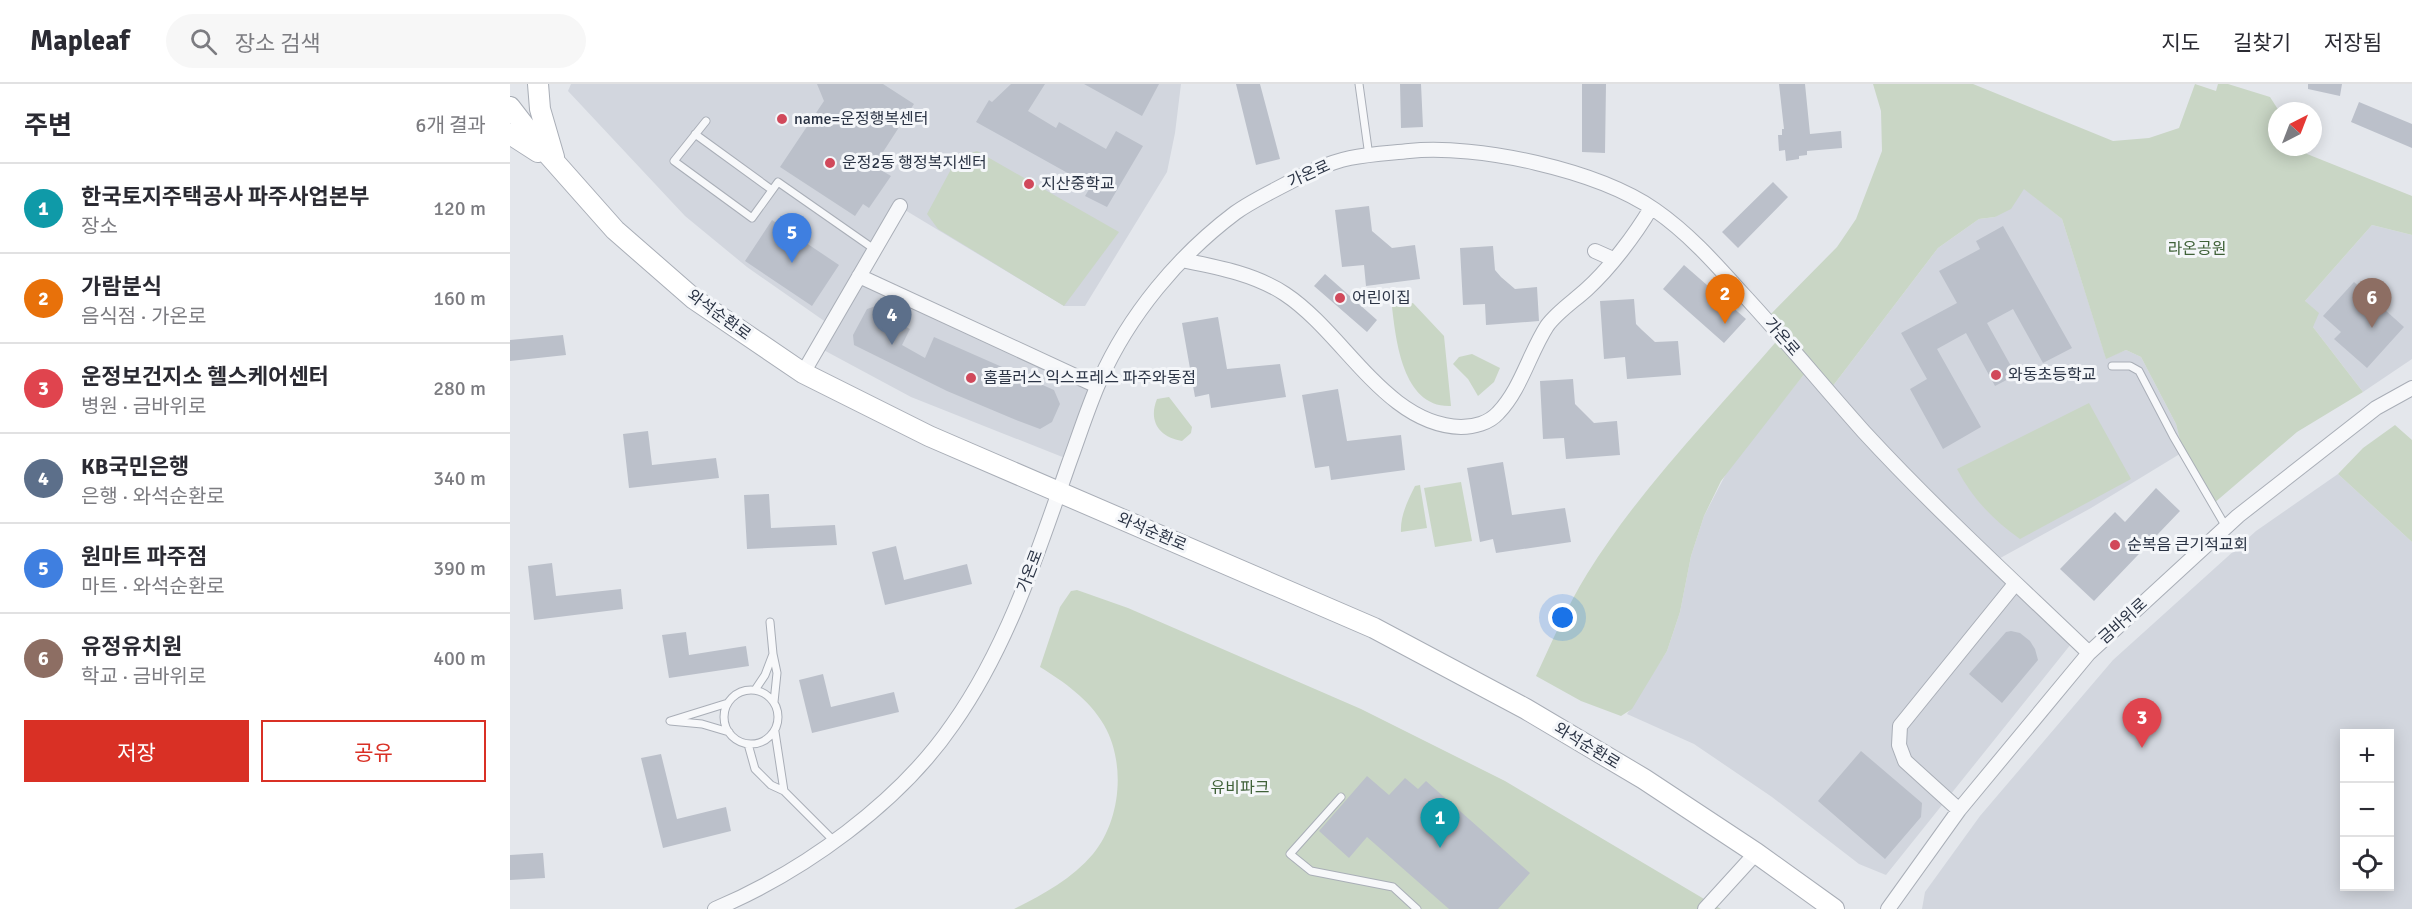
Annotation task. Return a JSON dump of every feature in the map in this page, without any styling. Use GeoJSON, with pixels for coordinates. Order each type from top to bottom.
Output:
{"type":"FeatureCollection","features":[{"type":"Feature","properties":{"kind":"street"},"geometry":{"type":"LineString","coordinates":[[538,84],[540,109],[555,163]]}},
{"type":"Feature","properties":{"kind":"street","name":"와석순환로"},"geometry":{"type":"LineString","coordinates":[[510,107],[555,163],[615,230],[694,299],[803,374],[929,436],[1374,628],[1526,709],[1644,779],[1756,853],[1834,909]]}},
{"type":"Feature","properties":{"kind":"street"},"geometry":{"type":"LineString","coordinates":[[510,134],[555,163]]}},
{"type":"Feature","properties":{"kind":"street","name":"가온로"},"geometry":{"type":"LineString","coordinates":[[715,909],[752,892],[815,854],[907,781],[951,727],[982,676],[1014,613],[1097,386],[1140,310],[1182,260],[1236,212],[1314,170],[1349,158],[1421,150],[1457,150],[1531,162],[1607,185],[1652,208],[1680,228],[1702,249],[1870,438],[1918,488],[2015,584],[2089,652]]}},
{"type":"Feature","properties":{"kind":"street"},"geometry":{"type":"LineString","coordinates":[[803,374],[900,206]]}},
{"type":"Feature","properties":{"kind":"street"},"geometry":{"type":"LineString","coordinates":[[1182,260],[1214,266],[1261,281],[1300,305],[1323,325],[1387,395],[1404,408],[1437,424],[1468,427],[1480,425],[1498,414],[1524,374],[1548,325],[1588,288],[1638,231],[1652,208]]}},
{"type":"Feature","properties":{"kind":"street"},"geometry":{"type":"LineString","coordinates":[[1595,252],[1613,259]]}},
{"type":"Feature","properties":{"kind":"street"},"geometry":{"type":"LineString","coordinates":[[859,276],[1097,386]]}},
{"type":"Feature","properties":{"kind":"street"},"geometry":{"type":"LineString","coordinates":[[1261,281],[1265,298]]}},
{"type":"Feature","properties":{"kind":"street","name":"금바위로"},"geometry":{"type":"LineString","coordinates":[[1888,909],[1959,810],[2089,652],[2226,527],[2376,408],[2412,388]]}},
{"type":"Feature","properties":{"kind":"street"},"geometry":{"type":"LineString","coordinates":[[1959,810],[1905,761],[1899,745],[1900,726],[2015,584]]}},
{"type":"Feature","properties":{"kind":"street"},"geometry":{"type":"LineString","coordinates":[[1705,909],[1756,853]]}},
{"type":"Feature","properties":{"kind":"lane"},"geometry":{"type":"LineString","coordinates":[[1359,84],[1369,156]]}},
{"type":"Feature","properties":{"kind":"lane"},"geometry":{"type":"LineString","coordinates":[[706,121],[674,161],[752,218],[778,182],[874,249]]}},
{"type":"Feature","properties":{"kind":"lane"},"geometry":{"type":"LineString","coordinates":[[695,134],[772,190]]}},
{"type":"Feature","properties":{"kind":"lane"},"geometry":{"type":"LineString","coordinates":[[2112,366],[2130,366],[2139,371],[2173,436],[2226,527]]}},
{"type":"Feature","properties":{"kind":"lane"},"geometry":{"type":"LineString","coordinates":[[770,622],[777,673],[774,702],[778,717],[775,732],[784,791]]}},
{"type":"Feature","properties":{"kind":"lane"},"geometry":{"type":"LineString","coordinates":[[754,690],[765,675],[773,654]]}},
{"type":"Feature","properties":{"kind":"lane"},"geometry":{"type":"LineString","coordinates":[[774,702],[762,692],[754,690],[739,693],[728,703],[670,721],[702,724],[729,732],[741,742],[748,744],[763,742],[775,732]]}},
{"type":"Feature","properties":{"kind":"lane"},"geometry":{"type":"LineString","coordinates":[[728,703],[724,718],[729,732]]}},
{"type":"Feature","properties":{"kind":"lane"},"geometry":{"type":"LineString","coordinates":[[748,744],[755,769],[771,785],[784,791],[833,840]]}},
{"type":"Feature","properties":{"kind":"lane"},"geometry":{"type":"LineString","coordinates":[[1341,797],[1290,854],[1311,872],[1393,887],[1417,909]]}},
{"type":"Feature","properties":{"kind":"shaded area"},"geometry":{"type":"Polygon","coordinates":[[[571,84],[1181,84],[1167,172],[1085,306],[1064,306],[900,207],[859,275],[1097,386],[1070,460],[911,397],[818,347],[830,325],[747,267],[685,216],[568,91],[571,84]]]}},
{"type":"Feature","properties":{"kind":"shaded area"},"geometry":{"type":"Polygon","coordinates":[[[2024,188],[2062,219],[2106,358],[2126,350],[2141,357],[2176,424],[2183,452],[2091,508],[1993,562],[2075,639],[1886,875],[1859,864],[1772,797],[1694,744],[1627,714],[1667,651],[1680,612],[1691,556],[1704,516],[1729,468],[1809,368],[1829,391],[1938,248],[1979,219],[1995,217],[2024,188]]]}},
{"type":"Feature","properties":{"kind":"shaded area"},"geometry":{"type":"Polygon","coordinates":[[[2372,225],[2412,235],[2412,359],[2363,392],[2313,327],[2305,301],[2372,225]]]}},
{"type":"Feature","properties":{"kind":"shaded area"},"geometry":{"type":"Polygon","coordinates":[[[2338,474],[2412,542],[2412,909],[1922,909],[1925,892],[1980,816],[2113,660],[2256,531],[2338,474]]]}},
{"type":"Feature","properties":{"kind":"green space","name":"라온공원"},"geometry":{"type":"Polygon","coordinates":[[[1873,84],[1973,84],[2113,141],[2149,138],[2179,128],[2195,84],[2216,91],[2218,84],[2228,84],[2270,97],[2273,102],[2268,102],[2268,156],[2312,156],[2412,196],[2412,235],[2372,225],[2305,301],[2319,313],[2313,327],[2363,392],[2297,432],[2213,504],[2183,452],[2176,424],[2141,357],[2126,350],[2106,359],[2062,219],[2024,189],[2011,209],[1995,217],[1979,219],[1938,248],[1829,391],[1809,368],[1721,481],[1704,516],[1691,556],[1680,612],[1667,651],[1632,709],[1621,716],[1581,701],[1536,676],[1573,599],[1608,542],[1680,451],[1781,336],[1766,319],[1837,247],[1856,219],[1882,151],[1881,111],[1873,84]]]}},
{"type":"Feature","properties":{"kind":"green space"},"geometry":{"type":"Polygon","coordinates":[[[977,151],[1119,232],[1064,306],[938,229],[927,214],[957,158],[977,151]]]}},
{"type":"Feature","properties":{"kind":"green space"},"geometry":{"type":"Polygon","coordinates":[[[1413,303],[1444,336],[1451,406],[1435,404],[1422,396],[1412,385],[1405,370],[1396,337],[1392,307],[1413,303]]]}},
{"type":"Feature","properties":{"kind":"green space"},"geometry":{"type":"Polygon","coordinates":[[[1472,354],[1500,368],[1494,382],[1478,396],[1468,379],[1453,364],[1459,357],[1472,354]]]}},
{"type":"Feature","properties":{"kind":"green space"},"geometry":{"type":"Polygon","coordinates":[[[1169,397],[1192,427],[1191,433],[1182,441],[1167,436],[1155,421],[1157,399],[1169,397]]]}},
{"type":"Feature","properties":{"kind":"green space"},"geometry":{"type":"Polygon","coordinates":[[[2089,403],[2131,479],[2020,539],[1984,508],[1969,490],[1957,469],[2089,403]]]}},
{"type":"Feature","properties":{"kind":"green space"},"geometry":{"type":"Polygon","coordinates":[[[2395,425],[2412,440],[2412,542],[2338,474],[2363,448],[2395,425]]]}},
{"type":"Feature","properties":{"kind":"green space"},"geometry":{"type":"Polygon","coordinates":[[[1461,482],[1472,541],[1435,547],[1424,488],[1461,482]]]}},
{"type":"Feature","properties":{"kind":"green space"},"geometry":{"type":"Polygon","coordinates":[[[1420,485],[1427,528],[1401,532],[1407,502],[1415,486],[1420,485]]]}},
{"type":"Feature","properties":{"kind":"green space","name":"유비파크"},"geometry":{"type":"Polygon","coordinates":[[[1077,590],[1128,608],[1361,709],[1505,781],[1721,909],[1014,909],[1056,886],[1085,863],[1102,840],[1115,808],[1118,774],[1116,756],[1104,725],[1083,699],[1040,667],[1060,607],[1071,591],[1077,590]]]}},
{"type":"Feature","properties":{"kind":"building"},"geometry":{"type":"Polygon","coordinates":[[[817,84],[883,84],[914,104],[874,166],[891,176],[869,208],[863,204],[855,216],[780,167],[824,101],[817,84]]]}},
{"type":"Feature","properties":{"kind":"building"},"geometry":{"type":"Polygon","coordinates":[[[1011,84],[1045,84],[1028,111],[1056,128],[1059,122],[1106,149],[1116,131],[1143,146],[1107,207],[1085,196],[1091,186],[976,122],[989,100],[992,102],[1011,84]]]}},
{"type":"Feature","properties":{"kind":"building"},"geometry":{"type":"Polygon","coordinates":[[[1084,84],[1159,84],[1142,116],[1084,84]]]}},
{"type":"Feature","properties":{"kind":"building"},"geometry":{"type":"Polygon","coordinates":[[[1236,84],[1260,84],[1280,159],[1256,165],[1236,84]]]}},
{"type":"Feature","properties":{"kind":"building"},"geometry":{"type":"Polygon","coordinates":[[[1400,84],[1421,84],[1423,127],[1401,128],[1400,84]]]}},
{"type":"Feature","properties":{"kind":"building"},"geometry":{"type":"Polygon","coordinates":[[[1582,84],[1606,84],[1605,153],[1582,152],[1582,84]]]}},
{"type":"Feature","properties":{"kind":"building"},"geometry":{"type":"Polygon","coordinates":[[[1779,84],[1805,84],[1810,134],[1841,131],[1842,148],[1807,151],[1807,155],[1799,156],[1799,159],[1786,161],[1785,150],[1779,151],[1778,135],[1782,135],[1782,129],[1784,129],[1779,84]]]}},
{"type":"Feature","properties":{"kind":"building"},"geometry":{"type":"Polygon","coordinates":[[[2308,84],[2342,84],[2340,96],[2308,89],[2308,84]]]}},
{"type":"Feature","properties":{"kind":"building"},"geometry":{"type":"Polygon","coordinates":[[[2359,102],[2412,124],[2412,148],[2351,122],[2359,102]]]}},
{"type":"Feature","properties":{"kind":"building"},"geometry":{"type":"Polygon","coordinates":[[[1773,182],[1788,197],[1738,248],[1722,232],[1773,182]]]}},
{"type":"Feature","properties":{"kind":"building"},"geometry":{"type":"Polygon","coordinates":[[[1369,206],[1372,231],[1392,248],[1415,245],[1420,279],[1366,286],[1364,265],[1342,267],[1335,210],[1369,206]]]}},
{"type":"Feature","properties":{"kind":"building"},"geometry":{"type":"Polygon","coordinates":[[[772,220],[839,265],[812,306],[745,261],[772,220]]]}},
{"type":"Feature","properties":{"kind":"building","name":"와동초등학교"},"geometry":{"type":"Polygon","coordinates":[[[2003,226],[2072,348],[2043,363],[2013,309],[1987,323],[2016,375],[1995,386],[1966,333],[1937,349],[1981,427],[1943,449],[1910,389],[1927,379],[1901,333],[1957,303],[1939,271],[1980,249],[1976,241],[2003,226]]]}},
{"type":"Feature","properties":{"kind":"building"},"geometry":{"type":"Polygon","coordinates":[[[1493,246],[1495,270],[1501,277],[1515,289],[1537,287],[1539,321],[1486,325],[1485,304],[1463,305],[1460,248],[1493,246]]]}},
{"type":"Feature","properties":{"kind":"building"},"geometry":{"type":"Polygon","coordinates":[[[1684,265],[1746,319],[1724,343],[1663,289],[1684,265]]]}},
{"type":"Feature","properties":{"kind":"building","name":"어린이집"},"geometry":{"type":"Polygon","coordinates":[[[1325,274],[1377,320],[1367,332],[1314,286],[1325,274]]]}},
{"type":"Feature","properties":{"kind":"building"},"geometry":{"type":"Polygon","coordinates":[[[2354,282],[2404,327],[2367,368],[2334,339],[2341,332],[2323,316],[2354,282]]]}},
{"type":"Feature","properties":{"kind":"building"},"geometry":{"type":"Polygon","coordinates":[[[1634,299],[1636,324],[1642,330],[1655,342],[1678,341],[1681,375],[1627,379],[1625,357],[1604,359],[1600,301],[1634,299]]]}},
{"type":"Feature","properties":{"kind":"building"},"geometry":{"type":"Polygon","coordinates":[[[876,306],[891,314],[891,319],[910,329],[902,345],[925,358],[934,337],[1054,390],[1060,404],[1052,422],[1040,429],[1016,420],[947,391],[854,345],[853,335],[867,309],[876,306]]]}},
{"type":"Feature","properties":{"kind":"building"},"geometry":{"type":"Polygon","coordinates":[[[1218,317],[1227,369],[1280,364],[1286,397],[1211,408],[1209,394],[1195,397],[1182,323],[1218,317]]]}},
{"type":"Feature","properties":{"kind":"building"},"geometry":{"type":"Polygon","coordinates":[[[563,335],[566,355],[510,361],[510,340],[563,335]]]}},
{"type":"Feature","properties":{"kind":"building"},"geometry":{"type":"Polygon","coordinates":[[[1573,379],[1575,404],[1594,423],[1617,421],[1620,455],[1566,459],[1564,438],[1543,439],[1540,381],[1573,379]]]}},
{"type":"Feature","properties":{"kind":"building"},"geometry":{"type":"Polygon","coordinates":[[[1338,389],[1347,441],[1401,435],[1405,470],[1331,480],[1329,466],[1315,468],[1302,395],[1338,389]]]}},
{"type":"Feature","properties":{"kind":"building"},"geometry":{"type":"Polygon","coordinates":[[[648,431],[652,465],[716,458],[719,478],[629,488],[623,434],[648,431]]]}},
{"type":"Feature","properties":{"kind":"building"},"geometry":{"type":"Polygon","coordinates":[[[1503,462],[1512,515],[1565,508],[1571,542],[1496,553],[1493,539],[1480,542],[1467,468],[1503,462]]]}},
{"type":"Feature","properties":{"kind":"building","name":"순복음 큰기적교회"},"geometry":{"type":"Polygon","coordinates":[[[2156,488],[2180,511],[2094,601],[2060,569],[2115,512],[2125,522],[2156,488]]]}},
{"type":"Feature","properties":{"kind":"building"},"geometry":{"type":"Polygon","coordinates":[[[769,494],[771,528],[835,525],[837,545],[747,549],[744,495],[769,494]]]}},
{"type":"Feature","properties":{"kind":"building"},"geometry":{"type":"Polygon","coordinates":[[[896,546],[904,580],[967,564],[972,584],[885,605],[872,552],[896,546]]]}},
{"type":"Feature","properties":{"kind":"building"},"geometry":{"type":"Polygon","coordinates":[[[552,563],[556,596],[621,589],[623,609],[534,620],[528,566],[552,563]]]}},
{"type":"Feature","properties":{"kind":"building"},"geometry":{"type":"Polygon","coordinates":[[[686,632],[689,655],[746,646],[749,666],[669,678],[662,635],[686,632]]]}},
{"type":"Feature","properties":{"kind":"building"},"geometry":{"type":"Polygon","coordinates":[[[2006,632],[2020,633],[2030,641],[2038,660],[2002,703],[1969,674],[2006,632]]]}},
{"type":"Feature","properties":{"kind":"building"},"geometry":{"type":"Polygon","coordinates":[[[823,674],[831,707],[894,692],[899,712],[812,733],[799,680],[823,674]]]}},
{"type":"Feature","properties":{"kind":"building"},"geometry":{"type":"Polygon","coordinates":[[[1861,751],[1922,803],[1921,817],[1885,859],[1818,801],[1861,751]]]}},
{"type":"Feature","properties":{"kind":"building"},"geometry":{"type":"Polygon","coordinates":[[[661,754],[677,819],[726,807],[731,831],[663,848],[641,758],[661,754]]]}},
{"type":"Feature","properties":{"kind":"building"},"geometry":{"type":"Polygon","coordinates":[[[1367,776],[1389,795],[1405,778],[1418,789],[1426,781],[1530,873],[1498,909],[1449,909],[1367,837],[1349,858],[1319,831],[1367,776]]]}},
{"type":"Feature","properties":{"kind":"building"},"geometry":{"type":"Polygon","coordinates":[[[543,853],[545,878],[510,880],[510,855],[543,853]]]}},
{"type":"Feature","properties":{"kind":"place","name":"name=운정행복센터"},"geometry":{"type":"Point","coordinates":[782,119]}},
{"type":"Feature","properties":{"kind":"place","name":"운정2동 행정복지센터"},"geometry":{"type":"Point","coordinates":[830,163]}},
{"type":"Feature","properties":{"kind":"place","name":"지산중학교"},"geometry":{"type":"Point","coordinates":[1029,184]}},
{"type":"Feature","properties":{"kind":"place","name":"원마트 파주점"},"geometry":{"type":"Point","coordinates":[792,263]}},
{"type":"Feature","properties":{"kind":"place","name":"어린이집"},"geometry":{"type":"Point","coordinates":[1340,298]}},
{"type":"Feature","properties":{"kind":"place","name":"가람분식"},"geometry":{"type":"Point","coordinates":[1725,324]}},
{"type":"Feature","properties":{"kind":"place","name":"유정유치원"},"geometry":{"type":"Point","coordinates":[2372,328]}},
{"type":"Feature","properties":{"kind":"place","name":"KB국민은행"},"geometry":{"type":"Point","coordinates":[892,345]}},
{"type":"Feature","properties":{"kind":"place","name":"와동초등학교"},"geometry":{"type":"Point","coordinates":[1996,375]}},
{"type":"Feature","properties":{"kind":"place","name":"홈플러스 익스프레스 파주와동점"},"geometry":{"type":"Point","coordinates":[971,378]}},
{"type":"Feature","properties":{"kind":"place","name":"순복음 큰기적교회"},"geometry":{"type":"Point","coordinates":[2115,545]}},
{"type":"Feature","properties":{"kind":"place","name":"운정보건지소 헬스케어센터"},"geometry":{"type":"Point","coordinates":[2142,748]}},
{"type":"Feature","properties":{"kind":"place","name":"한국토지주택공사 파주사업본부"},"geometry":{"type":"Point","coordinates":[1440,848]}}]}
